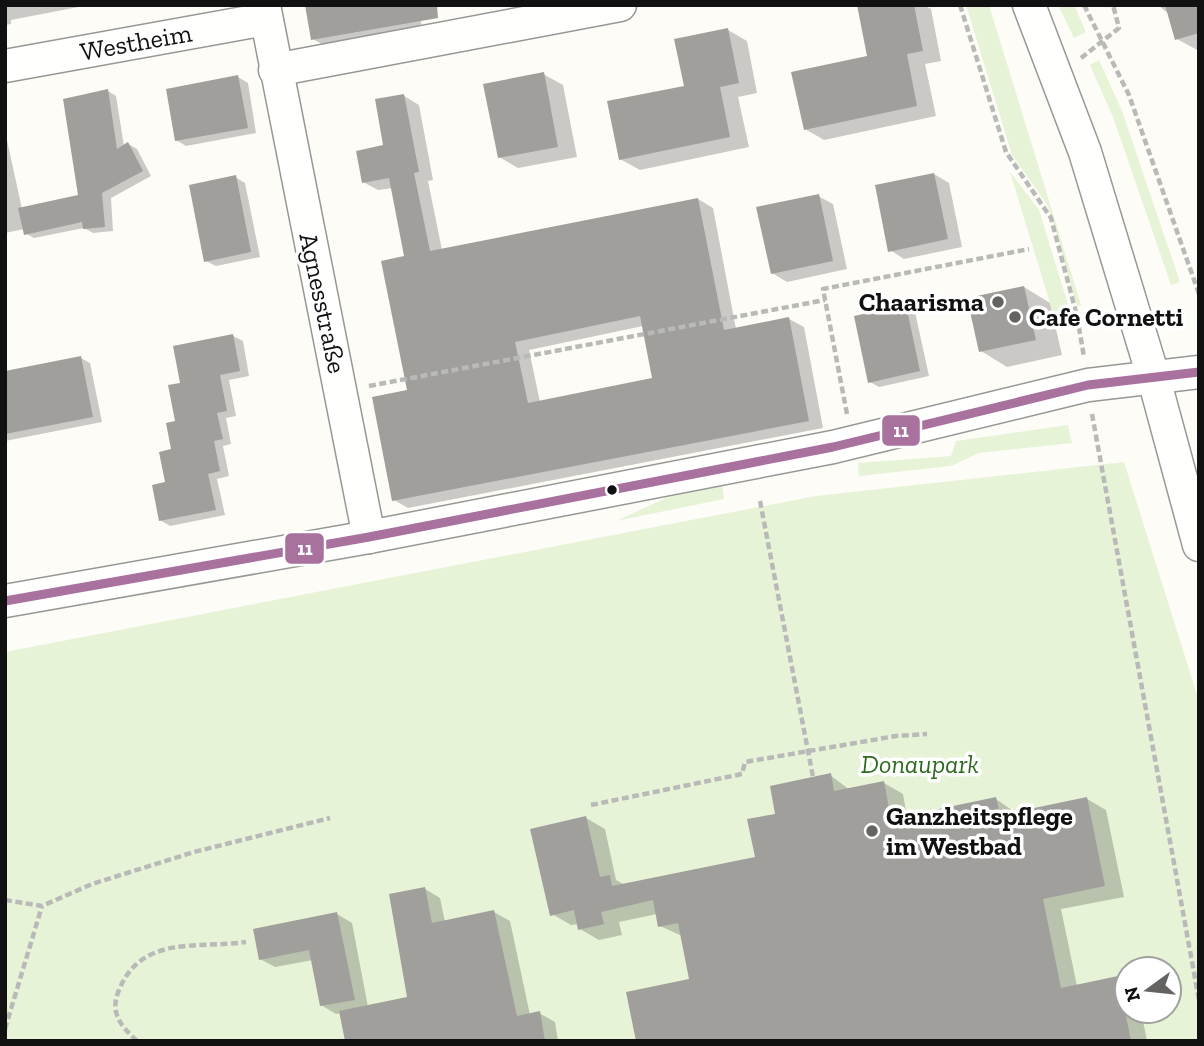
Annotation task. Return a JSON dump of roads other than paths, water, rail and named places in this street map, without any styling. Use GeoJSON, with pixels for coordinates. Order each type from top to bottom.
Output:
{"type":"FeatureCollection","features":[{"type":"Feature","properties":{"kind":"street"},"geometry":{"type":"LineString","coordinates":[[275,70],[620,5]]}},
{"type":"Feature","properties":{"kind":"street"},"geometry":{"type":"LineString","coordinates":[[1029,5],[1085,152],[1154,379],[1199,545]]}},
{"type":"Feature","properties":{"kind":"street","name":"Agnesstraße"},"geometry":{"type":"LineString","coordinates":[[265,12],[369,537]]}},
{"type":"Feature","properties":{"kind":"street","name":"Westheim"},"geometry":{"type":"LineString","coordinates":[[5,65],[265,12]]}},
{"type":"Feature","properties":{"kind":"street"},"geometry":{"type":"LineString","coordinates":[[5,601],[369,537],[853,442],[1088,385],[1199,372]]}},
{"type":"Feature","properties":{"kind":"place","name":"Chaarisma"},"geometry":{"type":"Point","coordinates":[998,302]}},
{"type":"Feature","properties":{"kind":"place","name":"Cafe Cornetti"},"geometry":{"type":"Point","coordinates":[1015,317]}},
{"type":"Feature","properties":{"kind":"place","name":"Ganzheitspflege im Westbad"},"geometry":{"type":"Point","coordinates":[872,831]}},
{"type":"Feature","properties":{"kind":"park label","name":"Donaupark"},"geometry":{"type":"Point","coordinates":[920,764]}}]}
